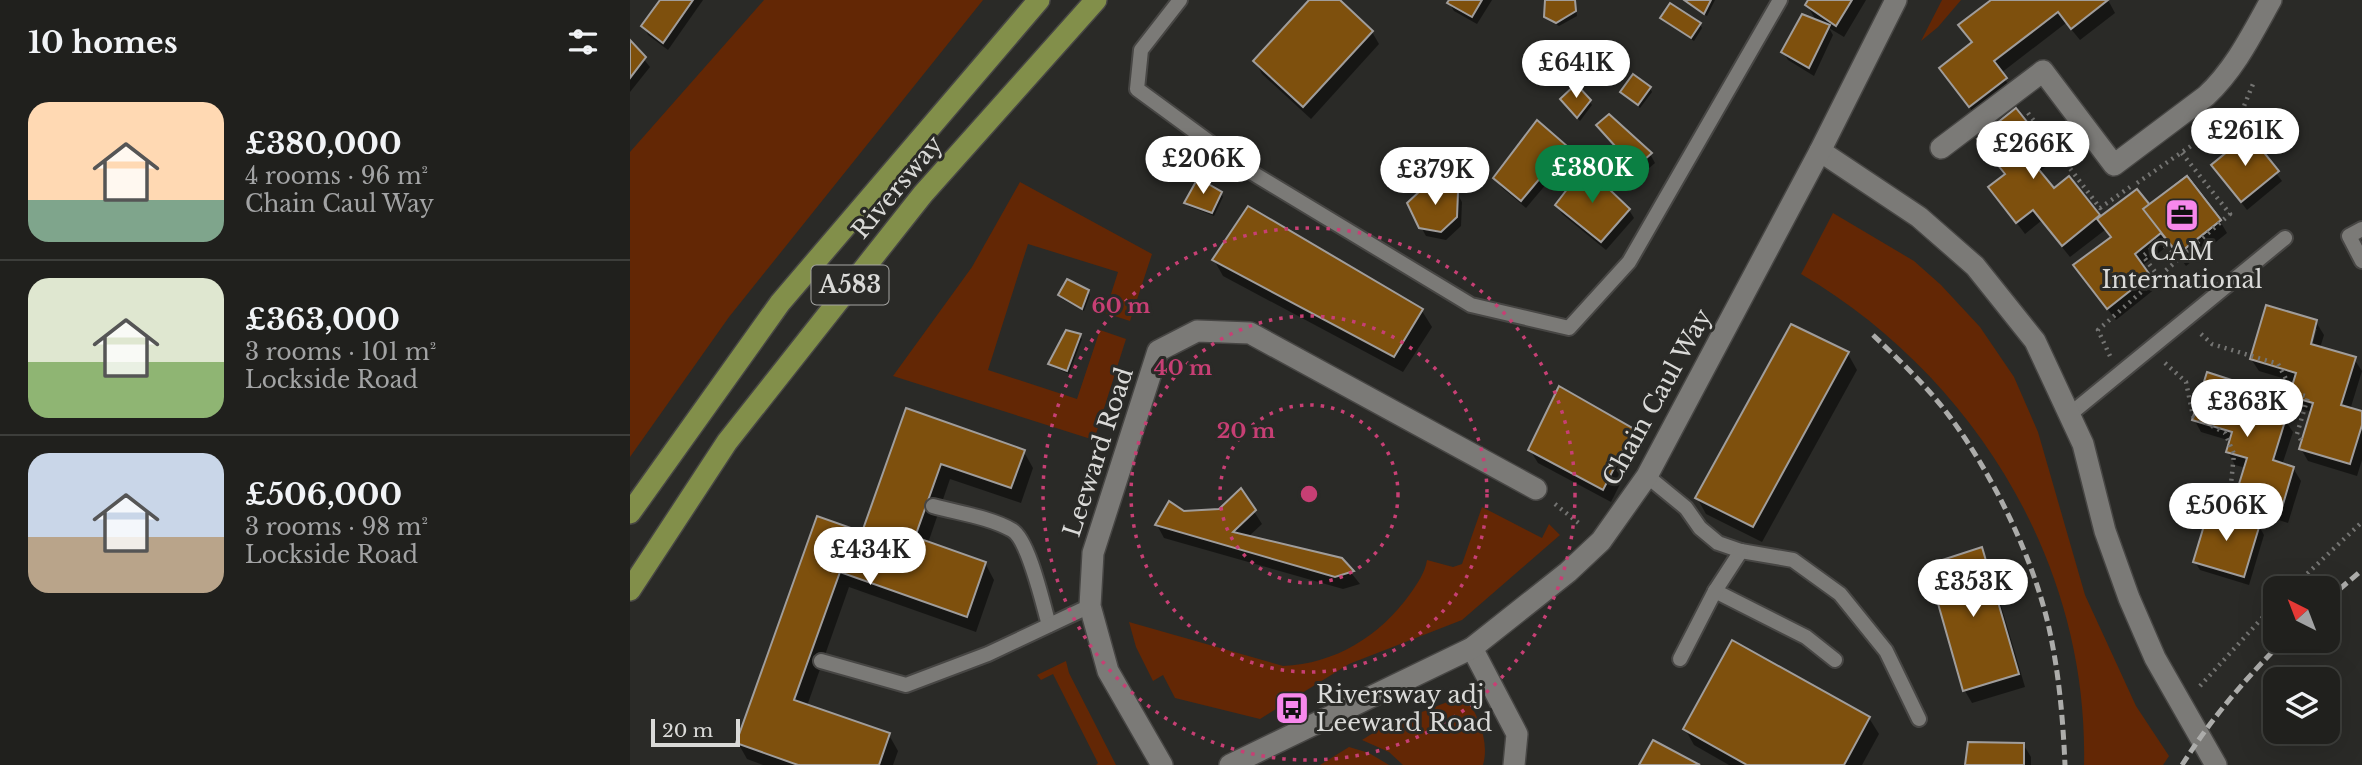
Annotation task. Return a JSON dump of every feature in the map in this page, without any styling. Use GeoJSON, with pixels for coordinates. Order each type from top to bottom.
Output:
{"type":"FeatureCollection","features":[{"type":"Feature","properties":{"kind":"highway","name":"Riversway"},"geometry":{"type":"LineString","coordinates":[[630,513],[780,303],[1039,0]]}},
{"type":"Feature","properties":{"kind":"highway","name":"Riversway"},"geometry":{"type":"LineString","coordinates":[[630,590],[735,431],[923,194],[1096,0]]}},
{"type":"Feature","properties":{"kind":"street","name":"Chain Caul Way"},"geometry":{"type":"LineString","coordinates":[[1230,765],[1472,648],[1568,572],[1601,541],[1647,476],[1820,151],[1896,0]]}},
{"type":"Feature","properties":{"kind":"street"},"geometry":{"type":"LineString","coordinates":[[1941,148],[2043,71],[2115,165],[2220,83],[2233,67],[2271,0]]}},
{"type":"Feature","properties":{"kind":"street"},"geometry":{"type":"LineString","coordinates":[[1820,151],[1919,217],[1975,266],[2035,341],[2083,444],[2105,531],[2129,598],[2155,658],[2217,765]]}},
{"type":"Feature","properties":{"kind":"street","name":"Leeward Road"},"geometry":{"type":"LineString","coordinates":[[1162,765],[1108,671],[1090,607],[1093,553],[1158,351],[1196,331],[1250,333],[1536,489]]}},
{"type":"Feature","properties":{"kind":"street"},"geometry":{"type":"LineString","coordinates":[[1472,648],[1517,734],[1514,765]]}},
{"type":"Feature","properties":{"kind":"lane"},"geometry":{"type":"LineString","coordinates":[[1180,0],[1141,50],[1137,89],[1246,169],[1471,305],[1569,328],[1629,262],[1780,0]]}},
{"type":"Feature","properties":{"kind":"lane"},"geometry":{"type":"LineString","coordinates":[[2362,229],[2350,236],[2362,261]]}},
{"type":"Feature","properties":{"kind":"lane"},"geometry":{"type":"LineString","coordinates":[[2070,415],[2285,238]]}},
{"type":"Feature","properties":{"kind":"lane"},"geometry":{"type":"LineString","coordinates":[[1647,476],[1686,508],[1700,528],[1718,543],[1741,551],[1793,560],[1840,594],[1886,651],[1919,719]]}},
{"type":"Feature","properties":{"kind":"lane"},"geometry":{"type":"LineString","coordinates":[[933,506],[997,523],[1015,531],[1030,557],[1049,625]]}},
{"type":"Feature","properties":{"kind":"lane"},"geometry":{"type":"LineString","coordinates":[[1680,659],[1715,591],[1741,551]]}},
{"type":"Feature","properties":{"kind":"lane"},"geometry":{"type":"LineString","coordinates":[[1715,591],[1806,637],[1835,660]]}},
{"type":"Feature","properties":{"kind":"lane"},"geometry":{"type":"LineString","coordinates":[[821,661],[906,685],[988,654],[1090,607]]}},
{"type":"Feature","properties":{"kind":"path"},"geometry":{"type":"LineString","coordinates":[[2110,356],[2098,330],[2230,214],[2181,152]]}},
{"type":"Feature","properties":{"kind":"path"},"geometry":{"type":"LineString","coordinates":[[2159,277],[2143,256],[2161,241],[2177,261]]}},
{"type":"Feature","properties":{"kind":"path"},"geometry":{"type":"LineString","coordinates":[[2197,331],[2212,344],[2278,364],[2293,392],[2308,397],[2297,434],[2301,440]]}},
{"type":"Feature","properties":{"kind":"path"},"geometry":{"type":"LineString","coordinates":[[2157,355],[2186,382],[2193,416],[2225,433],[2234,454],[2230,494]]}},
{"type":"Feature","properties":{"kind":"path"},"geometry":{"type":"LineString","coordinates":[[1536,489],[1601,541]]}},
{"type":"Feature","properties":{"kind":"path"},"geometry":{"type":"LineString","coordinates":[[2305,576],[2362,522]]}},
{"type":"Feature","properties":{"kind":"path"},"geometry":{"type":"LineString","coordinates":[[2195,693],[2263,617]]}},
{"type":"Feature","properties":{"kind":"shaded area"},"geometry":{"type":"Polygon","coordinates":[[[764,0],[983,0],[729,317],[630,457],[630,152],[764,0]]]}},
{"type":"Feature","properties":{"kind":"shaded area"},"geometry":{"type":"Polygon","coordinates":[[[1942,0],[1961,0],[1938,27],[1921,41],[1942,0]]]}},
{"type":"Feature","properties":{"kind":"shaded area"},"geometry":{"type":"Polygon","coordinates":[[[1020,182],[1152,254],[1130,321],[1105,313],[1118,272],[1028,244],[988,370],[1077,399],[1100,330],[1126,339],[1094,440],[893,376],[972,267],[1020,182]]]}},
{"type":"Feature","properties":{"kind":"shaded area"},"geometry":{"type":"Polygon","coordinates":[[[1833,213],[1914,261],[1941,285],[1980,327],[2014,377],[2038,432],[2085,595],[2136,706],[2169,756],[2163,765],[2084,765],[2080,690],[2066,617],[2042,548],[2009,482],[1967,420],[1918,365],[1863,316],[1801,274],[1833,213]]]}},
{"type":"Feature","properties":{"kind":"shaded area"},"geometry":{"type":"Polygon","coordinates":[[[1482,507],[1542,538],[1549,524],[1560,535],[1462,620],[1349,664],[1260,719],[1175,698],[1163,675],[1153,681],[1136,647],[1129,622],[1283,666],[1321,660],[1355,645],[1385,623],[1418,582],[1427,560],[1453,567],[1462,564],[1482,507]]]}},
{"type":"Feature","properties":{"kind":"shaded area"},"geometry":{"type":"Polygon","coordinates":[[[1066,661],[1069,673],[1116,765],[1096,765],[1098,763],[1053,674],[1041,680],[1037,675],[1066,661]]]}},
{"type":"Feature","properties":{"kind":"shaded area"},"geometry":{"type":"Polygon","coordinates":[[[1465,695],[1484,737],[1483,765],[1403,765],[1389,752],[1362,740],[1381,728],[1465,695]]]}},
{"type":"Feature","properties":{"kind":"shaded area"},"geometry":{"type":"Polygon","coordinates":[[[1349,747],[1369,753],[1389,765],[1320,765],[1349,747]]]}},
{"type":"Feature","properties":{"kind":"building"},"geometry":{"type":"Polygon","coordinates":[[[660,0],[693,0],[663,43],[641,26],[660,0]]]}},
{"type":"Feature","properties":{"kind":"building"},"geometry":{"type":"Polygon","coordinates":[[[1309,0],[1340,0],[1373,31],[1303,107],[1253,61],[1309,0]]]}},
{"type":"Feature","properties":{"kind":"building"},"geometry":{"type":"Polygon","coordinates":[[[1449,0],[1482,0],[1472,17],[1447,3],[1449,0]]]}},
{"type":"Feature","properties":{"kind":"building"},"geometry":{"type":"Polygon","coordinates":[[[1545,0],[1575,0],[1576,11],[1556,23],[1544,17],[1545,0]]]}},
{"type":"Feature","properties":{"kind":"building"},"geometry":{"type":"Polygon","coordinates":[[[1684,0],[1711,0],[1704,14],[1684,0]]]}},
{"type":"Feature","properties":{"kind":"building"},"geometry":{"type":"Polygon","coordinates":[[[1808,0],[1852,0],[1836,26],[1805,5],[1808,0]]]}},
{"type":"Feature","properties":{"kind":"building"},"geometry":{"type":"Polygon","coordinates":[[[1991,0],[2108,0],[2071,29],[2058,12],[1994,61],[2007,78],[1969,107],[1939,68],[1972,42],[1958,25],[1991,0]]]}},
{"type":"Feature","properties":{"kind":"building"},"geometry":{"type":"Polygon","coordinates":[[[1670,3],[1701,23],[1691,38],[1660,18],[1670,3]]]}},
{"type":"Feature","properties":{"kind":"building"},"geometry":{"type":"Polygon","coordinates":[[[1802,14],[1830,25],[1809,68],[1781,52],[1802,14]]]}},
{"type":"Feature","properties":{"kind":"building"},"geometry":{"type":"Polygon","coordinates":[[[630,40],[646,57],[630,78],[630,40]]]}},
{"type":"Feature","properties":{"kind":"building"},"geometry":{"type":"Polygon","coordinates":[[[1633,74],[1651,87],[1638,105],[1620,92],[1633,74]]]}},
{"type":"Feature","properties":{"kind":"building"},"geometry":{"type":"Polygon","coordinates":[[[1576,84],[1591,100],[1577,118],[1560,99],[1576,84]]]}},
{"type":"Feature","properties":{"kind":"building"},"geometry":{"type":"Polygon","coordinates":[[[2016,108],[2047,147],[2031,160],[2054,188],[2069,176],[2100,215],[2062,246],[2033,210],[2016,223],[1988,187],[2005,174],[1977,139],[2016,108]]]}},
{"type":"Feature","properties":{"kind":"building"},"geometry":{"type":"Polygon","coordinates":[[[1609,114],[1652,153],[1635,168],[1596,125],[1609,114]]]}},
{"type":"Feature","properties":{"kind":"building"},"geometry":{"type":"Polygon","coordinates":[[[1537,120],[1567,146],[1521,201],[1493,178],[1537,120]]]}},
{"type":"Feature","properties":{"kind":"building"},"geometry":{"type":"Polygon","coordinates":[[[2249,134],[2279,171],[2241,202],[2211,165],[2249,134]]]}},
{"type":"Feature","properties":{"kind":"building"},"geometry":{"type":"Polygon","coordinates":[[[1585,166],[1630,209],[1601,242],[1555,205],[1585,166]]]}},
{"type":"Feature","properties":{"kind":"building"},"geometry":{"type":"Polygon","coordinates":[[[2187,176],[2221,220],[2178,254],[2161,233],[2135,254],[2150,275],[2107,309],[2073,265],[2111,237],[2097,219],[2137,189],[2150,205],[2187,176]]]}},
{"type":"Feature","properties":{"kind":"building","name":"CAM International"},"geometry":{"type":"Polygon","coordinates":[[[2187,176],[2221,220],[2178,254],[2143,209],[2187,176]]]}},
{"type":"Feature","properties":{"kind":"building"},"geometry":{"type":"Polygon","coordinates":[[[1198,178],[1222,192],[1212,213],[1184,203],[1198,178]]]}},
{"type":"Feature","properties":{"kind":"building"},"geometry":{"type":"Polygon","coordinates":[[[1433,179],[1458,192],[1457,217],[1441,232],[1419,228],[1407,203],[1433,179]]]}},
{"type":"Feature","properties":{"kind":"building"},"geometry":{"type":"Polygon","coordinates":[[[1248,206],[1423,309],[1394,357],[1212,260],[1248,206]]]}},
{"type":"Feature","properties":{"kind":"building"},"geometry":{"type":"Polygon","coordinates":[[[1067,279],[1089,290],[1082,309],[1058,295],[1067,279]]]}},
{"type":"Feature","properties":{"kind":"building"},"geometry":{"type":"Polygon","coordinates":[[[2266,305],[2317,320],[2311,344],[2356,357],[2341,405],[2362,411],[2362,425],[2350,464],[2299,449],[2313,403],[2289,396],[2296,373],[2250,359],[2266,305]]]}},
{"type":"Feature","properties":{"kind":"building"},"geometry":{"type":"Polygon","coordinates":[[[1791,324],[1849,352],[1753,527],[1695,498],[1791,324]]]}},
{"type":"Feature","properties":{"kind":"building"},"geometry":{"type":"Polygon","coordinates":[[[1066,330],[1081,334],[1067,371],[1048,364],[1066,330]]]}},
{"type":"Feature","properties":{"kind":"building"},"geometry":{"type":"Polygon","coordinates":[[[2207,372],[2253,387],[2247,406],[2286,418],[2273,460],[2294,467],[2281,511],[2235,497],[2247,458],[2226,452],[2232,432],[2192,420],[2207,372]]]}},
{"type":"Feature","properties":{"kind":"building"},"geometry":{"type":"Polygon","coordinates":[[[1559,386],[1634,429],[1603,490],[1528,450],[1559,386]]]}},
{"type":"Feature","properties":{"kind":"building"},"geometry":{"type":"Polygon","coordinates":[[[906,408],[1025,450],[1011,488],[941,464],[915,537],[986,562],[967,617],[840,572],[794,700],[890,733],[879,765],[798,765],[736,743],[817,516],[862,532],[906,408]]]}},
{"type":"Feature","properties":{"kind":"building"},"geometry":{"type":"Polygon","coordinates":[[[1241,488],[1256,510],[1233,532],[1342,558],[1354,571],[1335,577],[1155,525],[1169,501],[1184,511],[1219,509],[1241,488]]]}},
{"type":"Feature","properties":{"kind":"building"},"geometry":{"type":"Polygon","coordinates":[[[2209,509],[2260,524],[2244,577],[2193,562],[2209,509]]]}},
{"type":"Feature","properties":{"kind":"building"},"geometry":{"type":"Polygon","coordinates":[[[1982,547],[2019,674],[1963,691],[1927,565],[1982,547]]]}},
{"type":"Feature","properties":{"kind":"building"},"geometry":{"type":"Polygon","coordinates":[[[1732,640],[1870,717],[1844,765],[1747,765],[1683,729],[1732,640]]]}},
{"type":"Feature","properties":{"kind":"building"},"geometry":{"type":"Polygon","coordinates":[[[1653,740],[1700,765],[1639,765],[1653,740]]]}},
{"type":"Feature","properties":{"kind":"building"},"geometry":{"type":"Polygon","coordinates":[[[1968,742],[2024,743],[2024,765],[1965,765],[1968,742]]]}},
{"type":"Feature","properties":{"kind":"railway"},"geometry":{"type":"LineString","coordinates":[[1873,335],[1923,385],[1950,417],[1981,464],[2010,518],[2033,573],[2049,628],[2060,696],[2065,765]]}},
{"type":"Feature","properties":{"kind":"railway"},"geometry":{"type":"LineString","coordinates":[[2340,589],[2362,570]]}},
{"type":"Feature","properties":{"kind":"railway"},"geometry":{"type":"LineString","coordinates":[[2182,765],[2229,700],[2272,653]]}},
{"type":"Feature","properties":{"kind":"place","name":"CAM International"},"geometry":{"type":"Point","coordinates":[2182,215]}},
{"type":"Feature","properties":{"kind":"place","name":"Riversway adj Leeward Road"},"geometry":{"type":"Point","coordinates":[1292,708]}}]}
